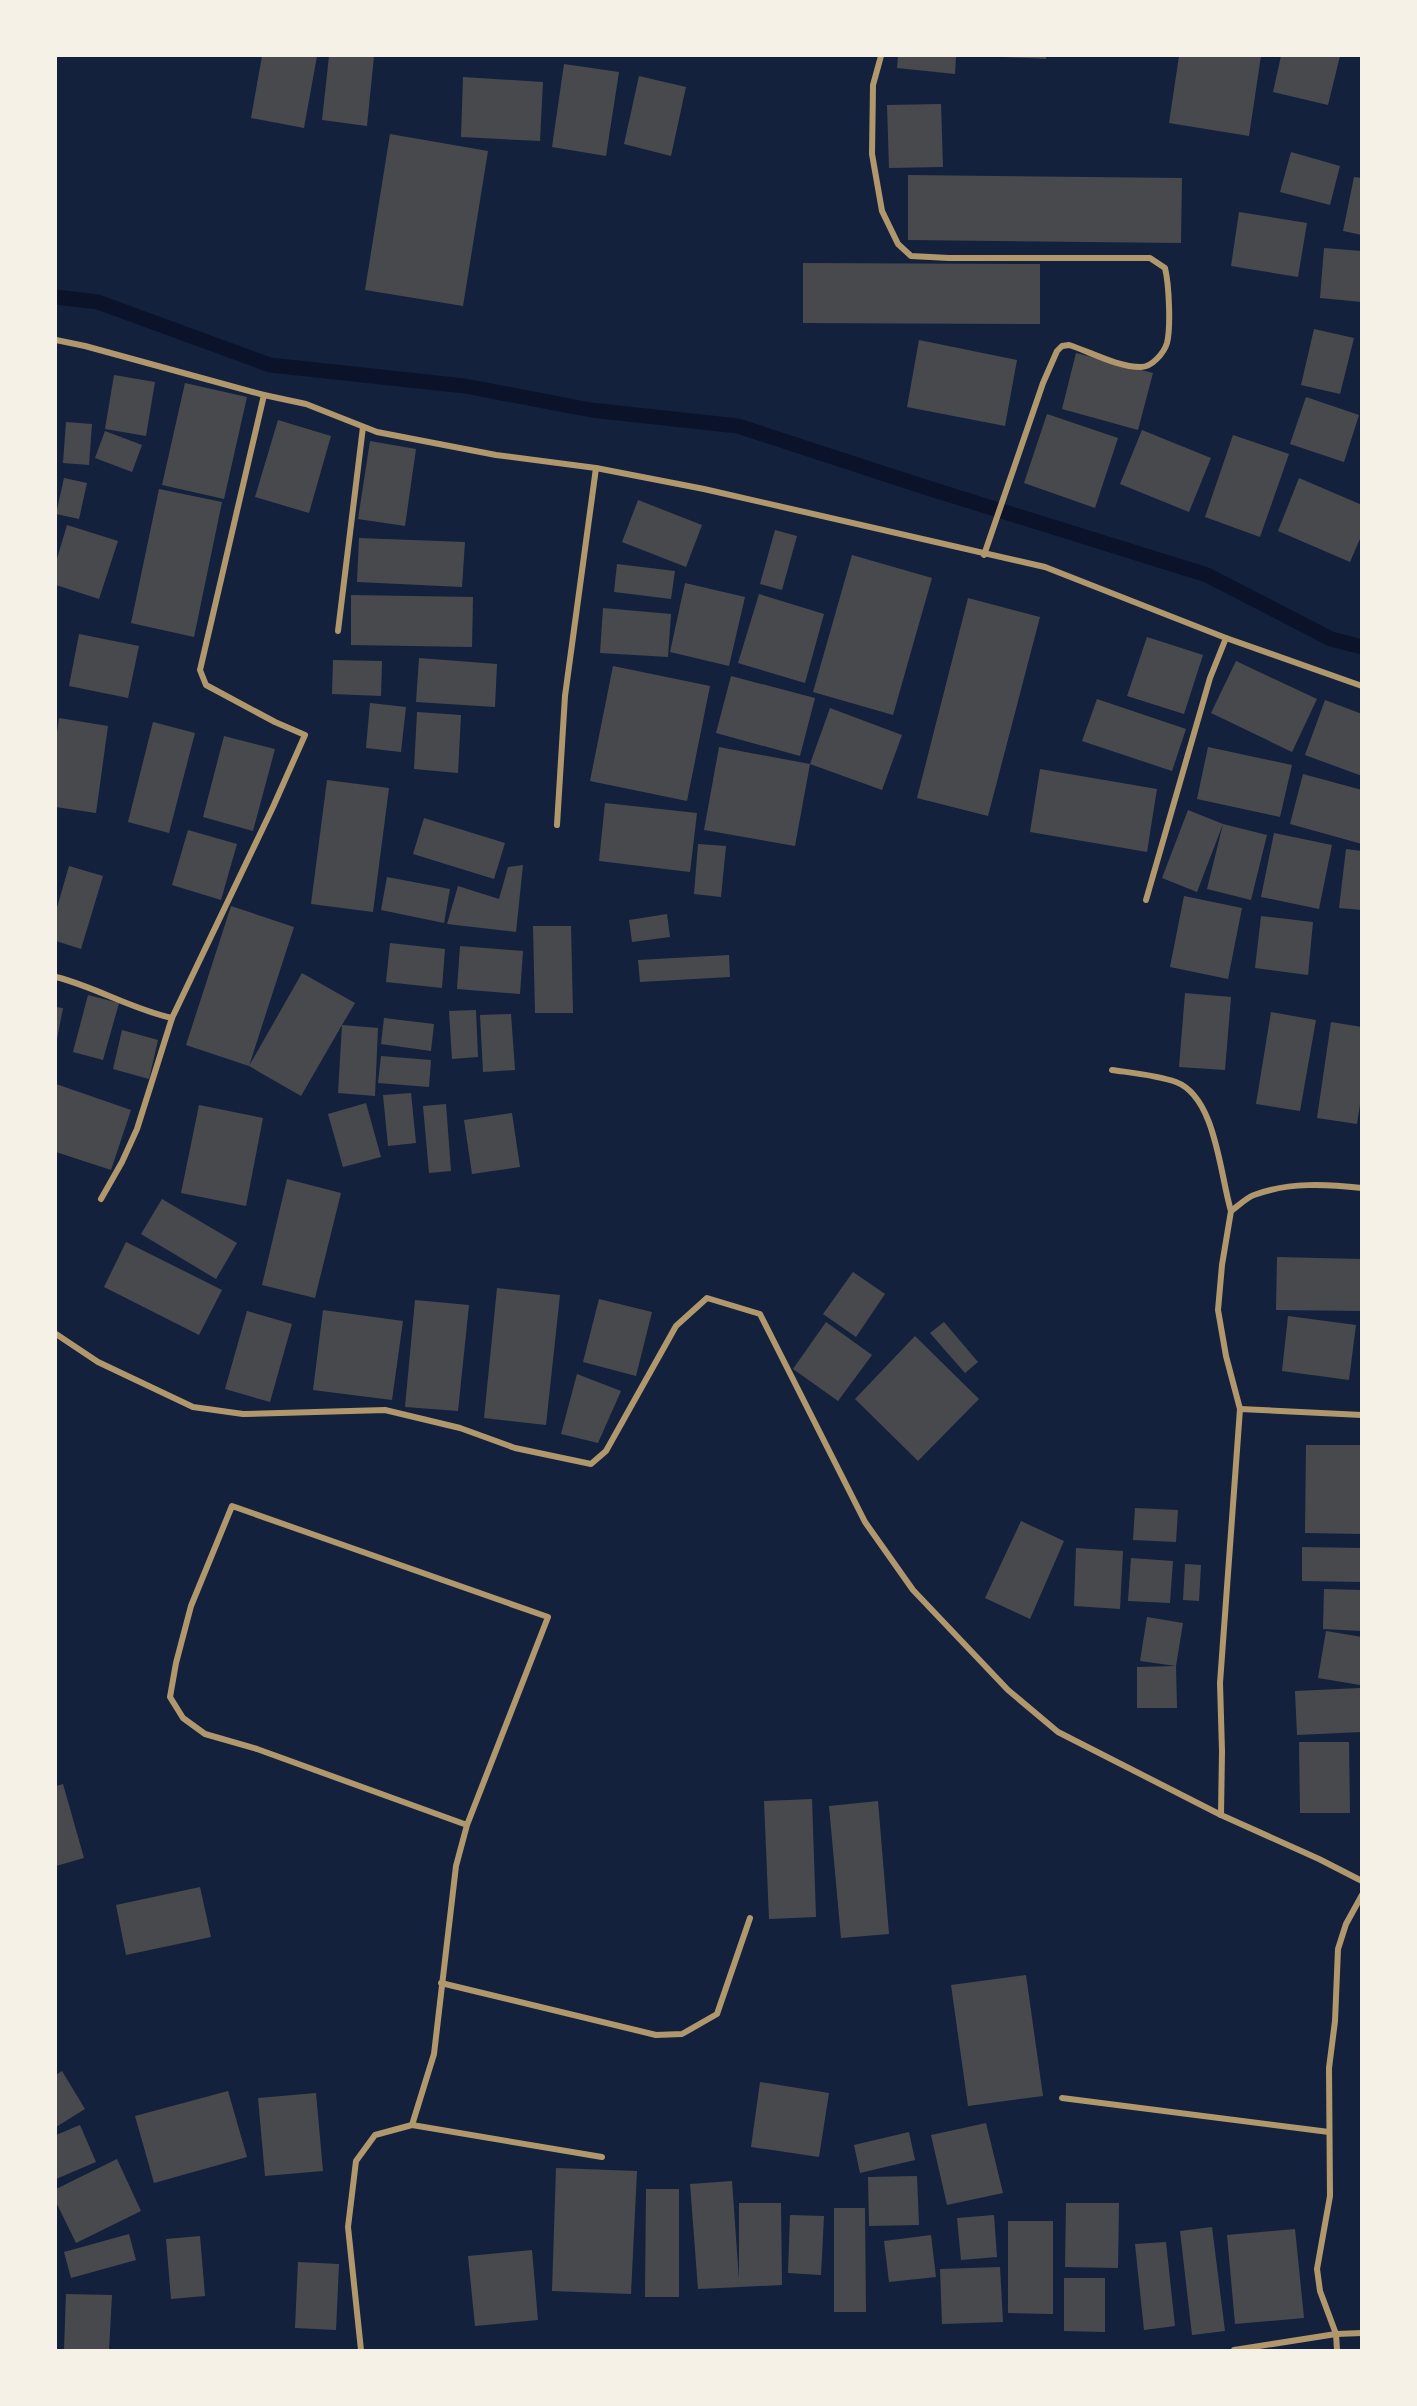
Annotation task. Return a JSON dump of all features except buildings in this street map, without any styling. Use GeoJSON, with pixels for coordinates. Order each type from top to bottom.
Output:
{"type":"FeatureCollection","features":[{"type":"Feature","properties":{"kind":"street"},"geometry":{"type":"LineString","coordinates":[[880,56],[873,85],[872,154],[882,212],[898,244],[911,256],[1150,258],[1165,268],[1169,284],[1167,344],[1154,363],[1142,368],[1116,362],[1069,345],[1062,346],[1057,351],[984,555]]}},
{"type":"Feature","properties":{"kind":"street"},"geometry":{"type":"LineString","coordinates":[[56,340],[306,404],[377,432],[496,455],[596,468],[704,489],[984,555],[1045,567],[1226,638],[1362,687]]}},
{"type":"Feature","properties":{"kind":"street"},"geometry":{"type":"LineString","coordinates":[[101,1199],[137,1129],[172,1018],[273,807],[304,735],[213,690],[206,685],[200,670],[264,395]]}},
{"type":"Feature","properties":{"kind":"street"},"geometry":{"type":"LineString","coordinates":[[338,631],[363,427]]}},
{"type":"Feature","properties":{"kind":"street"},"geometry":{"type":"LineString","coordinates":[[557,825],[565,696],[596,468]]}},
{"type":"Feature","properties":{"kind":"street"},"geometry":{"type":"LineString","coordinates":[[1146,900],[1210,678],[1226,638]]}},
{"type":"Feature","properties":{"kind":"street"},"geometry":{"type":"LineString","coordinates":[[56,976],[147,1012],[172,1018]]}},
{"type":"Feature","properties":{"kind":"street"},"geometry":{"type":"LineString","coordinates":[[1112,1070],[1153,1076],[1178,1083],[1195,1095],[1211,1126],[1231,1211],[1218,1310],[1240,1409],[1220,1683],[1221,1815]]}},
{"type":"Feature","properties":{"kind":"street"},"geometry":{"type":"LineString","coordinates":[[1231,1211],[1253,1195],[1284,1188],[1322,1184],[1362,1188]]}},
{"type":"Feature","properties":{"kind":"street"},"geometry":{"type":"LineString","coordinates":[[56,1334],[98,1362],[193,1407],[243,1414],[386,1410],[460,1428],[515,1448],[591,1464],[606,1451],[676,1326],[699,1305],[707,1298],[760,1314],[865,1522],[913,1590],[1008,1690],[1058,1732],[1221,1815],[1362,1881]]}},
{"type":"Feature","properties":{"kind":"street"},"geometry":{"type":"LineString","coordinates":[[1240,1409],[1362,1415]]}},
{"type":"Feature","properties":{"kind":"street"},"geometry":{"type":"LineString","coordinates":[[412,2125],[434,2055],[456,1866],[467,1825],[548,1617],[232,1506],[191,1606],[176,1663],[171,1697],[183,1718],[205,1734],[257,1749],[467,1825]]}},
{"type":"Feature","properties":{"kind":"street"},"geometry":{"type":"LineString","coordinates":[[1337,2350],[1336,2334],[1320,2291],[1317,2269],[1330,2196],[1329,2068],[1335,2021],[1338,1949],[1346,1924],[1362,1895]]}},
{"type":"Feature","properties":{"kind":"street"},"geometry":{"type":"LineString","coordinates":[[441,1983],[656,2035],[682,2034],[717,2014],[750,1918]]}},
{"type":"Feature","properties":{"kind":"street"},"geometry":{"type":"LineString","coordinates":[[1062,2098],[1329,2132]]}},
{"type":"Feature","properties":{"kind":"street"},"geometry":{"type":"LineString","coordinates":[[361,2350],[348,2227],[356,2161],[375,2135],[412,2125],[602,2157]]}},
{"type":"Feature","properties":{"kind":"street"},"geometry":{"type":"LineString","coordinates":[[1234,2350],[1336,2334],[1362,2333]]}},
{"type":"Feature","properties":{"kind":"waterway"},"geometry":{"type":"LineString","coordinates":[[56,297],[98,302],[270,365],[465,386],[591,410],[738,426],[1207,575],[1331,639],[1362,647]]}}]}
